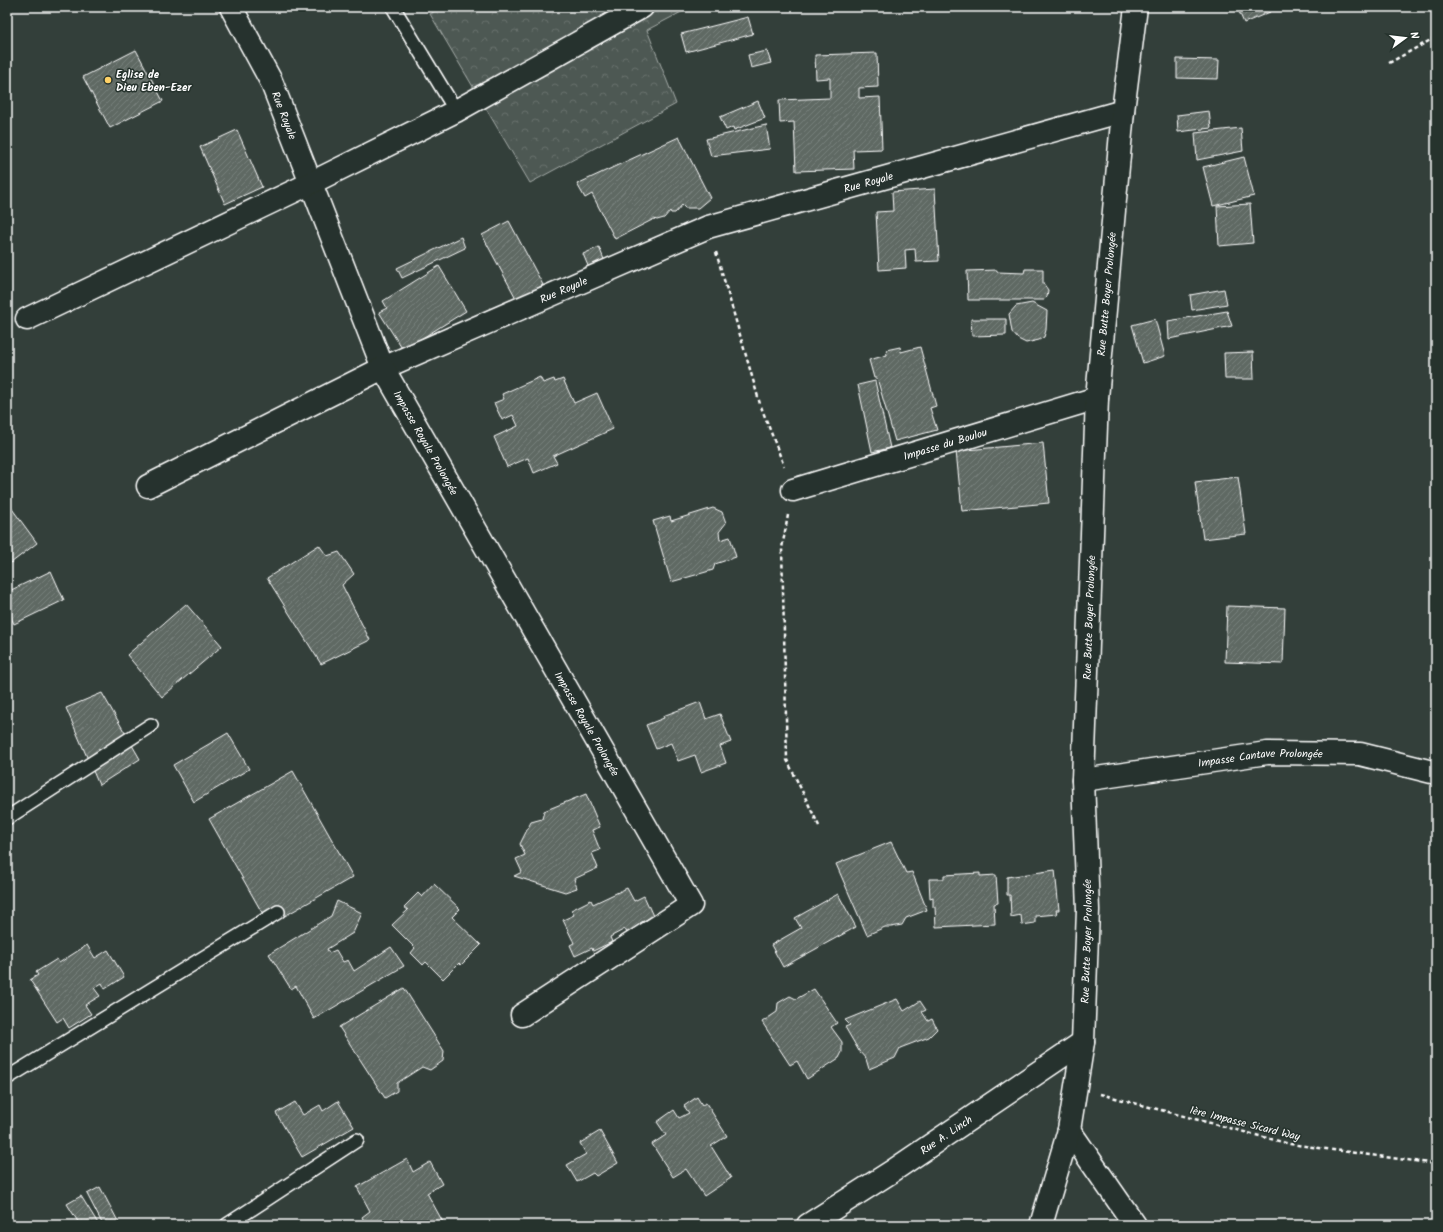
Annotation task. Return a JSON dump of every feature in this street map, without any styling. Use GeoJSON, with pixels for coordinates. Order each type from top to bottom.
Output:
{"type":"FeatureCollection","features":[{"type":"Feature","properties":{"kind":"street","name":"Rue Royale"},"geometry":{"type":"LineString","coordinates":[[231,7],[271,81],[383,368],[708,226],[1123,111]]}},
{"type":"Feature","properties":{"kind":"street"},"geometry":{"type":"LineString","coordinates":[[27,319],[310,184],[456,111],[642,7]]}},
{"type":"Feature","properties":{"kind":"street","name":"Rue Butte Boyer Prolongée"},"geometry":{"type":"LineString","coordinates":[[1041,1225],[1068,1130],[1083,1042],[1088,910],[1083,780],[1097,398],[1123,111],[1136,7]]}},
{"type":"Feature","properties":{"kind":"street"},"geometry":{"type":"LineString","coordinates":[[148,486],[383,368]]}},
{"type":"Feature","properties":{"kind":"street","name":"Impasse Royale Prolongée"},"geometry":{"type":"LineString","coordinates":[[383,368],[691,905],[522,1015]]}},
{"type":"Feature","properties":{"kind":"street","name":"Impasse du Boulou"},"geometry":{"type":"LineString","coordinates":[[793,490],[1097,398]]}},
{"type":"Feature","properties":{"kind":"street","name":"Impasse Cantave Prolongée"},"geometry":{"type":"LineString","coordinates":[[1083,780],[1267,753],[1360,754],[1436,773]]}},
{"type":"Feature","properties":{"kind":"street","name":"Rue A. Linch"},"geometry":{"type":"LineString","coordinates":[[808,1225],[891,1172],[1083,1042]]}},
{"type":"Feature","properties":{"kind":"street"},"geometry":{"type":"LineString","coordinates":[[1068,1130],[1135,1225]]}},
{"type":"Feature","properties":{"kind":"lane"},"geometry":{"type":"LineString","coordinates":[[393,7],[456,111]]}},
{"type":"Feature","properties":{"kind":"lane"},"geometry":{"type":"LineString","coordinates":[[7,818],[151,725]]}},
{"type":"Feature","properties":{"kind":"lane"},"geometry":{"type":"LineString","coordinates":[[7,1078],[278,912]]}},
{"type":"Feature","properties":{"kind":"lane"},"geometry":{"type":"LineString","coordinates":[[228,1225],[357,1140]]}},
{"type":"Feature","properties":{"kind":"path"},"geometry":{"type":"LineString","coordinates":[[1389,62],[1436,37]]}},
{"type":"Feature","properties":{"kind":"path"},"geometry":{"type":"LineString","coordinates":[[708,226],[760,404],[793,490],[782,548],[787,760],[820,828]]}},
{"type":"Feature","properties":{"kind":"path","name":"1ère Impasse Sicard Way"},"geometry":{"type":"LineString","coordinates":[[1076,1088],[1290,1144],[1436,1164]]}},
{"type":"Feature","properties":{"kind":"green space"},"geometry":{"type":"Polygon","coordinates":[[[441,7],[691,7],[647,30],[676,104],[530,183],[430,14],[441,7]]]}},
{"type":"Feature","properties":{"kind":"building"},"geometry":{"type":"Polygon","coordinates":[[[1237,7],[1268,7],[1270,12],[1244,23],[1237,7]]]}},
{"type":"Feature","properties":{"kind":"building"},"geometry":{"type":"Polygon","coordinates":[[[748,17],[753,34],[686,52],[681,34],[748,17]]]}},
{"type":"Feature","properties":{"kind":"building"},"geometry":{"type":"Polygon","coordinates":[[[136,50],[163,101],[110,128],[83,77],[136,50]]]}},
{"type":"Feature","properties":{"kind":"building"},"geometry":{"type":"Polygon","coordinates":[[[767,51],[771,63],[751,68],[748,55],[767,51]]]}},
{"type":"Feature","properties":{"kind":"building"},"geometry":{"type":"Polygon","coordinates":[[[877,53],[878,87],[859,88],[859,98],[880,97],[882,149],[853,150],[854,169],[796,171],[794,122],[780,123],[779,100],[830,98],[830,78],[816,79],[815,55],[877,53]]]}},
{"type":"Feature","properties":{"kind":"building"},"geometry":{"type":"Polygon","coordinates":[[[1177,59],[1219,60],[1218,79],[1177,78],[1177,59]]]}},
{"type":"Feature","properties":{"kind":"building"},"geometry":{"type":"Polygon","coordinates":[[[758,101],[765,118],[734,130],[733,127],[726,130],[720,117],[758,101]]]}},
{"type":"Feature","properties":{"kind":"building"},"geometry":{"type":"Polygon","coordinates":[[[1209,111],[1211,128],[1178,132],[1177,115],[1209,111]]]}},
{"type":"Feature","properties":{"kind":"building"},"geometry":{"type":"Polygon","coordinates":[[[766,125],[770,149],[711,156],[706,139],[766,125]]]}},
{"type":"Feature","properties":{"kind":"building"},"geometry":{"type":"Polygon","coordinates":[[[1241,128],[1243,151],[1197,160],[1195,133],[1241,128]]]}},
{"type":"Feature","properties":{"kind":"building"},"geometry":{"type":"Polygon","coordinates":[[[237,130],[262,187],[225,204],[200,147],[237,130]]]}},
{"type":"Feature","properties":{"kind":"building"},"geometry":{"type":"Polygon","coordinates":[[[679,137],[710,198],[698,208],[685,208],[682,205],[675,213],[671,213],[670,211],[664,218],[657,220],[654,219],[615,239],[592,194],[585,198],[577,184],[679,137]]]}},
{"type":"Feature","properties":{"kind":"building"},"geometry":{"type":"Polygon","coordinates":[[[1244,157],[1254,196],[1213,206],[1203,167],[1244,157]]]}},
{"type":"Feature","properties":{"kind":"building"},"geometry":{"type":"Polygon","coordinates":[[[935,189],[939,261],[916,262],[915,249],[905,250],[906,268],[879,270],[876,212],[893,211],[892,192],[935,189]]]}},
{"type":"Feature","properties":{"kind":"building"},"geometry":{"type":"Polygon","coordinates":[[[1250,204],[1253,243],[1219,246],[1217,206],[1250,204]]]}},
{"type":"Feature","properties":{"kind":"building"},"geometry":{"type":"Polygon","coordinates":[[[509,221],[543,285],[517,300],[482,235],[509,221]]]}},
{"type":"Feature","properties":{"kind":"building"},"geometry":{"type":"Polygon","coordinates":[[[461,237],[465,248],[402,278],[397,268],[461,237]]]}},
{"type":"Feature","properties":{"kind":"building"},"geometry":{"type":"Polygon","coordinates":[[[599,247],[607,267],[591,273],[583,254],[599,247]]]}},
{"type":"Feature","properties":{"kind":"building"},"geometry":{"type":"Polygon","coordinates":[[[439,266],[466,311],[403,350],[379,312],[387,308],[383,301],[439,266]]]}},
{"type":"Feature","properties":{"kind":"building"},"geometry":{"type":"Polygon","coordinates":[[[1025,269],[1043,269],[1043,283],[1048,290],[1047,297],[1044,300],[968,300],[967,271],[997,270],[997,272],[1024,273],[1025,269]]]}},
{"type":"Feature","properties":{"kind":"building"},"geometry":{"type":"Polygon","coordinates":[[[1224,289],[1227,304],[1192,310],[1190,295],[1224,289]]]}},
{"type":"Feature","properties":{"kind":"building"},"geometry":{"type":"Polygon","coordinates":[[[1032,303],[1047,311],[1046,330],[1044,337],[1039,340],[1026,343],[1018,339],[1012,332],[1009,314],[1016,306],[1032,303]]]}},
{"type":"Feature","properties":{"kind":"building"},"geometry":{"type":"Polygon","coordinates":[[[1227,311],[1232,326],[1169,339],[1168,321],[1227,311]]]}},
{"type":"Feature","properties":{"kind":"building"},"geometry":{"type":"Polygon","coordinates":[[[971,319],[1006,319],[1006,335],[972,336],[971,319]]]}},
{"type":"Feature","properties":{"kind":"building"},"geometry":{"type":"Polygon","coordinates":[[[1155,319],[1165,356],[1143,363],[1132,325],[1155,319]]]}},
{"type":"Feature","properties":{"kind":"building"},"geometry":{"type":"Polygon","coordinates":[[[900,347],[901,352],[920,347],[936,406],[930,408],[937,430],[895,441],[877,378],[874,378],[869,360],[887,355],[886,350],[900,347]]]}},
{"type":"Feature","properties":{"kind":"building"},"geometry":{"type":"Polygon","coordinates":[[[1253,352],[1254,379],[1225,379],[1224,353],[1253,352]]]}},
{"type":"Feature","properties":{"kind":"building"},"geometry":{"type":"Polygon","coordinates":[[[540,377],[543,383],[554,379],[555,382],[563,379],[574,403],[597,393],[613,429],[553,456],[557,463],[534,473],[528,458],[507,467],[494,437],[518,426],[513,415],[502,420],[494,403],[504,399],[502,394],[540,377]]]}},
{"type":"Feature","properties":{"kind":"building"},"geometry":{"type":"Polygon","coordinates":[[[875,381],[890,448],[872,452],[858,385],[875,381]]]}},
{"type":"Feature","properties":{"kind":"building"},"geometry":{"type":"Polygon","coordinates":[[[1043,443],[1049,503],[962,511],[956,451],[1043,443]]]}},
{"type":"Feature","properties":{"kind":"building"},"geometry":{"type":"Polygon","coordinates":[[[1238,477],[1246,534],[1203,539],[1195,482],[1238,477]]]}},
{"type":"Feature","properties":{"kind":"building"},"geometry":{"type":"Polygon","coordinates":[[[7,502],[37,543],[7,566],[7,502]]]}},
{"type":"Feature","properties":{"kind":"building"},"geometry":{"type":"Polygon","coordinates":[[[713,508],[722,512],[726,523],[719,532],[720,540],[730,537],[736,557],[715,564],[713,570],[671,582],[653,521],[670,516],[671,521],[713,508]]]}},
{"type":"Feature","properties":{"kind":"building"},"geometry":{"type":"Polygon","coordinates":[[[319,545],[327,556],[339,552],[354,574],[342,585],[370,640],[321,664],[267,578],[319,545]]]}},
{"type":"Feature","properties":{"kind":"building"},"geometry":{"type":"Polygon","coordinates":[[[51,571],[64,600],[14,624],[7,609],[7,592],[51,571]]]}},
{"type":"Feature","properties":{"kind":"building"},"geometry":{"type":"Polygon","coordinates":[[[186,604],[222,646],[162,697],[127,655],[186,604]]]}},
{"type":"Feature","properties":{"kind":"building"},"geometry":{"type":"Polygon","coordinates":[[[1227,606],[1285,608],[1283,664],[1225,662],[1227,606]]]}},
{"type":"Feature","properties":{"kind":"building"},"geometry":{"type":"Polygon","coordinates":[[[102,693],[140,759],[99,785],[66,708],[102,693]]]}},
{"type":"Feature","properties":{"kind":"building"},"geometry":{"type":"Polygon","coordinates":[[[700,702],[706,719],[720,714],[731,742],[720,746],[726,763],[701,772],[695,755],[678,761],[671,743],[656,749],[646,725],[664,718],[663,716],[700,702]]]}},
{"type":"Feature","properties":{"kind":"building"},"geometry":{"type":"Polygon","coordinates":[[[228,733],[249,769],[194,802],[173,765],[228,733]]]}},
{"type":"Feature","properties":{"kind":"building"},"geometry":{"type":"Polygon","coordinates":[[[293,771],[353,877],[269,925],[209,819],[293,771]]]}},
{"type":"Feature","properties":{"kind":"building"},"geometry":{"type":"Polygon","coordinates":[[[586,794],[600,827],[592,830],[600,850],[592,853],[598,868],[574,879],[577,888],[565,892],[514,876],[522,872],[516,859],[525,855],[520,844],[531,822],[542,819],[544,811],[586,794]]]}},
{"type":"Feature","properties":{"kind":"building"},"geometry":{"type":"Polygon","coordinates":[[[891,842],[906,873],[912,872],[927,910],[906,918],[902,925],[885,927],[867,935],[836,864],[891,842]]]}},
{"type":"Feature","properties":{"kind":"building"},"geometry":{"type":"Polygon","coordinates":[[[1055,870],[1059,910],[1056,910],[1057,914],[1035,916],[1035,923],[1022,925],[1021,915],[1011,917],[1010,895],[1007,895],[1007,877],[1055,870]]]}},
{"type":"Feature","properties":{"kind":"building"},"geometry":{"type":"Polygon","coordinates":[[[980,873],[980,876],[996,875],[998,903],[994,904],[995,924],[936,927],[935,907],[933,907],[933,897],[930,898],[929,879],[944,879],[944,875],[980,873]]]}},
{"type":"Feature","properties":{"kind":"building"},"geometry":{"type":"Polygon","coordinates":[[[434,884],[460,909],[452,917],[481,945],[461,965],[459,963],[443,979],[426,962],[423,965],[411,953],[415,948],[392,925],[408,910],[404,907],[418,893],[422,897],[434,884]]]}},
{"type":"Feature","properties":{"kind":"building"},"geometry":{"type":"Polygon","coordinates":[[[627,888],[634,901],[644,896],[653,916],[640,923],[643,928],[628,935],[625,929],[610,937],[612,942],[593,951],[592,948],[575,956],[570,945],[574,943],[563,920],[574,915],[571,910],[591,900],[593,904],[627,888]]]}},
{"type":"Feature","properties":{"kind":"building"},"geometry":{"type":"Polygon","coordinates":[[[838,894],[856,927],[783,967],[771,945],[801,928],[795,918],[838,894]]]}},
{"type":"Feature","properties":{"kind":"building"},"geometry":{"type":"Polygon","coordinates":[[[337,901],[362,913],[353,933],[327,949],[329,953],[336,950],[343,962],[348,960],[354,971],[391,947],[404,966],[314,1019],[296,986],[291,989],[269,954],[331,916],[337,901]]]}},
{"type":"Feature","properties":{"kind":"building"},"geometry":{"type":"Polygon","coordinates":[[[87,945],[95,958],[108,950],[124,977],[105,989],[102,983],[94,988],[100,996],[85,1005],[91,1014],[69,1028],[63,1018],[57,1022],[30,980],[38,975],[36,972],[57,959],[59,963],[87,945]]]}},
{"type":"Feature","properties":{"kind":"building"},"geometry":{"type":"Polygon","coordinates":[[[404,988],[444,1051],[443,1061],[430,1070],[422,1067],[397,1083],[397,1091],[385,1098],[339,1027],[404,988]]]}},
{"type":"Feature","properties":{"kind":"building"},"geometry":{"type":"Polygon","coordinates":[[[814,989],[837,1023],[831,1027],[842,1042],[842,1052],[839,1058],[807,1079],[797,1061],[790,1065],[762,1022],[777,1012],[778,1003],[790,996],[796,999],[814,989]]]}},
{"type":"Feature","properties":{"kind":"building"},"geometry":{"type":"Polygon","coordinates":[[[897,999],[904,1011],[920,1001],[926,1010],[922,1012],[928,1021],[932,1019],[937,1029],[929,1037],[900,1048],[895,1058],[869,1069],[866,1059],[859,1051],[845,1027],[850,1025],[845,1020],[897,999]]]}},
{"type":"Feature","properties":{"kind":"building"},"geometry":{"type":"Polygon","coordinates":[[[697,1097],[702,1105],[706,1103],[727,1136],[711,1146],[731,1178],[704,1196],[686,1169],[673,1177],[652,1144],[666,1135],[657,1122],[674,1110],[679,1118],[689,1113],[684,1106],[697,1097]]]}},
{"type":"Feature","properties":{"kind":"building"},"geometry":{"type":"Polygon","coordinates":[[[338,1101],[354,1127],[302,1157],[276,1113],[295,1102],[303,1115],[320,1105],[323,1111],[338,1101]]]}},
{"type":"Feature","properties":{"kind":"building"},"geometry":{"type":"Polygon","coordinates":[[[600,1131],[618,1163],[596,1176],[593,1173],[577,1182],[567,1165],[586,1154],[580,1143],[600,1131]]]}},
{"type":"Feature","properties":{"kind":"building"},"geometry":{"type":"Polygon","coordinates":[[[407,1159],[413,1172],[430,1162],[442,1184],[427,1193],[444,1224],[366,1225],[362,1217],[370,1211],[357,1187],[407,1159]]]}},
{"type":"Feature","properties":{"kind":"building"},"geometry":{"type":"Polygon","coordinates":[[[100,1187],[120,1225],[103,1225],[87,1194],[100,1187]]]}},
{"type":"Feature","properties":{"kind":"building"},"geometry":{"type":"Polygon","coordinates":[[[81,1196],[99,1225],[80,1225],[67,1204],[81,1196]]]}},
{"type":"Feature","properties":{"kind":"place","name":"Eglise de Dieu Eben-Ezer"},"geometry":{"type":"Point","coordinates":[108,80]}}]}
